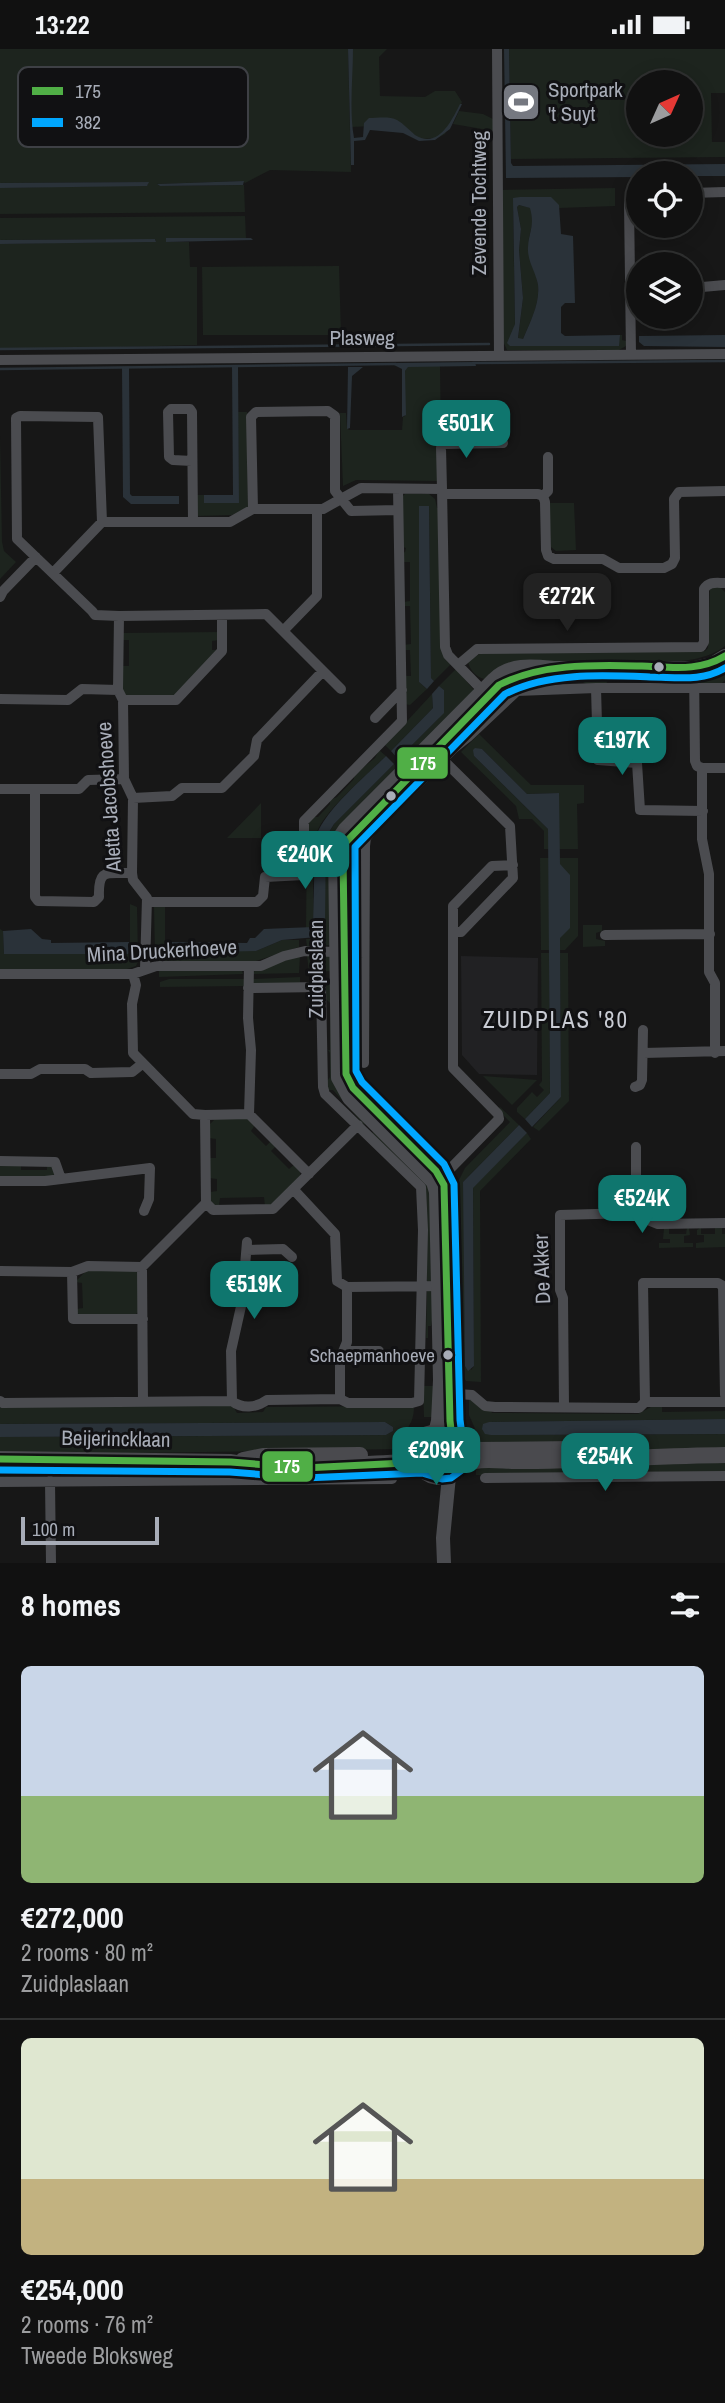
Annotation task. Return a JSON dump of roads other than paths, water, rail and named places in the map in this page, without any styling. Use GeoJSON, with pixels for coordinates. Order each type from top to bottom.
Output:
{"type":"FeatureCollection","features":[{"type":"Feature","properties":{"kind":"main road","name":"Beijerincklaan"},"geometry":{"type":"LineString","coordinates":[[435,1433],[444,1433],[455,1443],[471,1450],[577,1449],[622,1456],[725,1455]]}},
{"type":"Feature","properties":{"kind":"main road"},"geometry":{"type":"LineString","coordinates":[[435,1433],[421,1438],[436,1467],[457,1459],[455,1443]]}},
{"type":"Feature","properties":{"kind":"main road","name":"Beijerincklaan"},"geometry":{"type":"LineString","coordinates":[[231,1462],[263,1456],[367,1455],[436,1467]]}},
{"type":"Feature","properties":{"kind":"main road","name":"Beijerincklaan"},"geometry":{"type":"LineString","coordinates":[[0,1459],[231,1462],[262,1468],[368,1465],[436,1467],[471,1461],[595,1461],[622,1456]]}},
{"type":"Feature","properties":{"kind":"street","name":"Zevende Tochtweg"},"geometry":{"type":"LineString","coordinates":[[497,49],[499,356]]}},
{"type":"Feature","properties":{"kind":"street"},"geometry":{"type":"LineString","coordinates":[[703,193],[725,192]]}},
{"type":"Feature","properties":{"kind":"street"},"geometry":{"type":"LineString","coordinates":[[703,287],[725,285]]}},
{"type":"Feature","properties":{"kind":"street"},"geometry":{"type":"LineString","coordinates":[[631,353],[632,329]]}},
{"type":"Feature","properties":{"kind":"street","name":"Plasweg"},"geometry":{"type":"LineString","coordinates":[[0,360],[725,354]]}},
{"type":"Feature","properties":{"kind":"street"},"geometry":{"type":"LineString","coordinates":[[192,461],[173,460],[169,457],[168,412],[171,409],[190,409],[192,412],[193,521]]}},
{"type":"Feature","properties":{"kind":"street"},"geometry":{"type":"LineString","coordinates":[[254,509],[251,417],[256,412],[328,411],[335,415],[335,491],[341,500],[351,511],[398,510]]}},
{"type":"Feature","properties":{"kind":"street"},"geometry":{"type":"LineString","coordinates":[[102,522],[98,417],[16,418],[17,539],[96,614],[266,614],[341,689]]}},
{"type":"Feature","properties":{"kind":"street"},"geometry":{"type":"LineString","coordinates":[[486,693],[448,655],[445,647],[441,447],[503,443]]}},
{"type":"Feature","properties":{"kind":"street"},"geometry":{"type":"LineString","coordinates":[[548,457],[548,491],[543,496],[546,550],[554,559],[603,559],[619,568],[659,568],[672,564],[675,558],[676,495],[680,492],[725,491]]}},
{"type":"Feature","properties":{"kind":"street"},"geometry":{"type":"LineString","coordinates":[[53,573],[102,522],[230,521],[254,509],[329,507],[360,488],[543,496]]}},
{"type":"Feature","properties":{"kind":"street"},"geometry":{"type":"LineString","coordinates":[[145,969],[144,944],[148,933],[148,902],[257,902],[263,895],[265,877],[304,875],[304,821],[402,721],[398,489]]}},
{"type":"Feature","properties":{"kind":"street"},"geometry":{"type":"LineString","coordinates":[[283,631],[317,596],[317,509]]}},
{"type":"Feature","properties":{"kind":"street"},"geometry":{"type":"LineString","coordinates":[[0,597],[36,557]]}},
{"type":"Feature","properties":{"kind":"street"},"geometry":{"type":"LineString","coordinates":[[458,665],[477,649],[701,646],[704,642],[704,589],[707,584],[725,583]]}},
{"type":"Feature","properties":{"kind":"street","name":"Aletta Jacobshoeve"},"geometry":{"type":"LineString","coordinates":[[119,615],[124,779],[132,799],[132,873],[133,880],[145,893],[148,902]]}},
{"type":"Feature","properties":{"kind":"street"},"geometry":{"type":"LineString","coordinates":[[0,699],[68,700],[82,689],[176,700],[222,651],[222,615]]}},
{"type":"Feature","properties":{"kind":"street","name":"Zuidplaslaan"},"geometry":{"type":"LineString","coordinates":[[364,1063],[366,838],[500,673],[526,666],[694,668],[712,664],[725,656]]}},
{"type":"Feature","properties":{"kind":"street"},"geometry":{"type":"LineString","coordinates":[[694,668],[695,761],[697,766],[702,768],[725,768]]}},
{"type":"Feature","properties":{"kind":"street"},"geometry":{"type":"LineString","coordinates":[[132,799],[172,796],[182,788],[222,788],[254,756],[257,740],[323,671]]}},
{"type":"Feature","properties":{"kind":"street"},"geometry":{"type":"LineString","coordinates":[[596,688],[598,760],[637,763],[640,810],[703,811]]}},
{"type":"Feature","properties":{"kind":"street","name":"Zuidplaslaan"},"geometry":{"type":"LineString","coordinates":[[437,1179],[346,1075],[341,953],[345,843],[435,751],[517,691],[725,688]]}},
{"type":"Feature","properties":{"kind":"street"},"geometry":{"type":"LineString","coordinates":[[375,718],[402,690]]}},
{"type":"Feature","properties":{"kind":"street"},"geometry":{"type":"LineString","coordinates":[[435,751],[510,825],[513,878],[461,932],[453,932]]}},
{"type":"Feature","properties":{"kind":"street"},"geometry":{"type":"LineString","coordinates":[[643,1053],[720,1052],[720,983],[709,972],[709,874],[702,839],[702,768]]}},
{"type":"Feature","properties":{"kind":"street"},"geometry":{"type":"LineString","coordinates":[[0,789],[79,789],[88,780],[124,779]]}},
{"type":"Feature","properties":{"kind":"street"},"geometry":{"type":"LineString","coordinates":[[35,789],[35,897],[38,901],[94,902],[99,897],[98,880],[101,876],[132,873]]}},
{"type":"Feature","properties":{"kind":"street"},"geometry":{"type":"LineString","coordinates":[[455,1443],[444,1393],[444,1185],[437,1179],[499,1119],[493,1108],[453,1068],[453,906],[492,866],[513,865]]}},
{"type":"Feature","properties":{"kind":"street"},"geometry":{"type":"LineString","coordinates":[[605,935],[710,934]]}},
{"type":"Feature","properties":{"kind":"street","name":"Mina Druckerhoeve"},"geometry":{"type":"LineString","coordinates":[[0,974],[133,974],[156,966],[249,966],[271,963],[284,956],[304,951],[365,953]]}},
{"type":"Feature","properties":{"kind":"street"},"geometry":{"type":"LineString","coordinates":[[249,966],[249,1114],[310,1174]]}},
{"type":"Feature","properties":{"kind":"street"},"geometry":{"type":"LineString","coordinates":[[133,974],[136,985],[132,1004],[132,1047],[133,1053],[142,1064],[193,1114],[249,1114]]}},
{"type":"Feature","properties":{"kind":"street","name":"Zuidplaslaan"},"geometry":{"type":"LineString","coordinates":[[248,988],[321,986],[323,1087],[326,1094],[421,1187],[419,1401],[348,1403],[340,1399]]}},
{"type":"Feature","properties":{"kind":"street"},"geometry":{"type":"LineString","coordinates":[[635,1087],[640,1085],[642,1080],[643,1030]]}},
{"type":"Feature","properties":{"kind":"street"},"geometry":{"type":"LineString","coordinates":[[0,1075],[31,1074],[40,1069],[85,1069],[91,1073],[132,1072],[142,1064]]}},
{"type":"Feature","properties":{"kind":"street"},"geometry":{"type":"LineString","coordinates":[[205,1115],[206,1203],[213,1210],[273,1209],[358,1125]]}},
{"type":"Feature","properties":{"kind":"street"},"geometry":{"type":"LineString","coordinates":[[636,1147],[636,1214]]}},
{"type":"Feature","properties":{"kind":"street"},"geometry":{"type":"LineString","coordinates":[[0,1161],[55,1162],[61,1179]]}},
{"type":"Feature","properties":{"kind":"street"},"geometry":{"type":"LineString","coordinates":[[0,1181],[61,1179],[150,1168],[149,1199],[144,1211]]}},
{"type":"Feature","properties":{"kind":"street"},"geometry":{"type":"LineString","coordinates":[[294,1190],[335,1234],[337,1281],[346,1287],[442,1286]]}},
{"type":"Feature","properties":{"kind":"street"},"geometry":{"type":"LineString","coordinates":[[0,1271],[72,1272],[88,1266],[142,1267],[206,1203]]}},
{"type":"Feature","properties":{"kind":"street","name":"De Akker"},"geometry":{"type":"LineString","coordinates":[[564,1406],[560,1215],[636,1214],[658,1224],[725,1223]]}},
{"type":"Feature","properties":{"kind":"street"},"geometry":{"type":"LineString","coordinates":[[232,1401],[231,1351],[242,1302],[247,1246],[284,1249],[292,1257]]}},
{"type":"Feature","properties":{"kind":"street"},"geometry":{"type":"LineString","coordinates":[[142,1267],[143,1401]]}},
{"type":"Feature","properties":{"kind":"street"},"geometry":{"type":"LineString","coordinates":[[72,1272],[73,1319],[143,1319]]}},
{"type":"Feature","properties":{"kind":"street"},"geometry":{"type":"LineString","coordinates":[[645,1402],[643,1283],[718,1283],[723,1286],[725,1395]]}},
{"type":"Feature","properties":{"kind":"street"},"geometry":{"type":"LineString","coordinates":[[0,1401],[232,1401],[239,1406],[260,1406],[267,1400],[340,1399],[340,1359],[347,1342],[346,1287]]}},
{"type":"Feature","properties":{"kind":"street"},"geometry":{"type":"LineString","coordinates":[[343,1351],[379,1351]]}},
{"type":"Feature","properties":{"kind":"street"},"geometry":{"type":"LineString","coordinates":[[444,1393],[472,1395],[485,1406],[495,1408],[639,1408],[645,1402],[725,1402]]}},
{"type":"Feature","properties":{"kind":"street"},"geometry":{"type":"LineString","coordinates":[[435,1433],[444,1393]]}},
{"type":"Feature","properties":{"kind":"street"},"geometry":{"type":"LineString","coordinates":[[436,1467],[444,1563]]}},
{"type":"Feature","properties":{"kind":"street"},"geometry":{"type":"LineString","coordinates":[[485,1478],[725,1476]]}},
{"type":"Feature","properties":{"kind":"street"},"geometry":{"type":"LineString","coordinates":[[0,1482],[392,1479]]}},
{"type":"Feature","properties":{"kind":"street"},"geometry":{"type":"LineString","coordinates":[[50,1481],[51,1563]]}},
{"type":"Feature","properties":{"kind":"waterway"},"geometry":{"type":"LineString","coordinates":[[0,349],[489,344]]}},
{"type":"Feature","properties":{"kind":"waterway"},"geometry":{"type":"LineString","coordinates":[[473,363],[725,361]]}},
{"type":"Feature","properties":{"kind":"waterway"},"geometry":{"type":"LineString","coordinates":[[0,369],[396,364]]}},
{"type":"Feature","properties":{"kind":"place","name":"Sportpark 't Suyt"},"geometry":{"type":"Point","coordinates":[521,102]}},
{"type":"Feature","properties":{"kind":"place","name":"Schaepmanhoeve"},"geometry":{"type":"Point","coordinates":[448,1355]}},
{"type":"Feature","properties":{"kind":"district","name":"ZUIDPLAS '80"},"geometry":{"type":"Point","coordinates":[556,1020]}}]}
